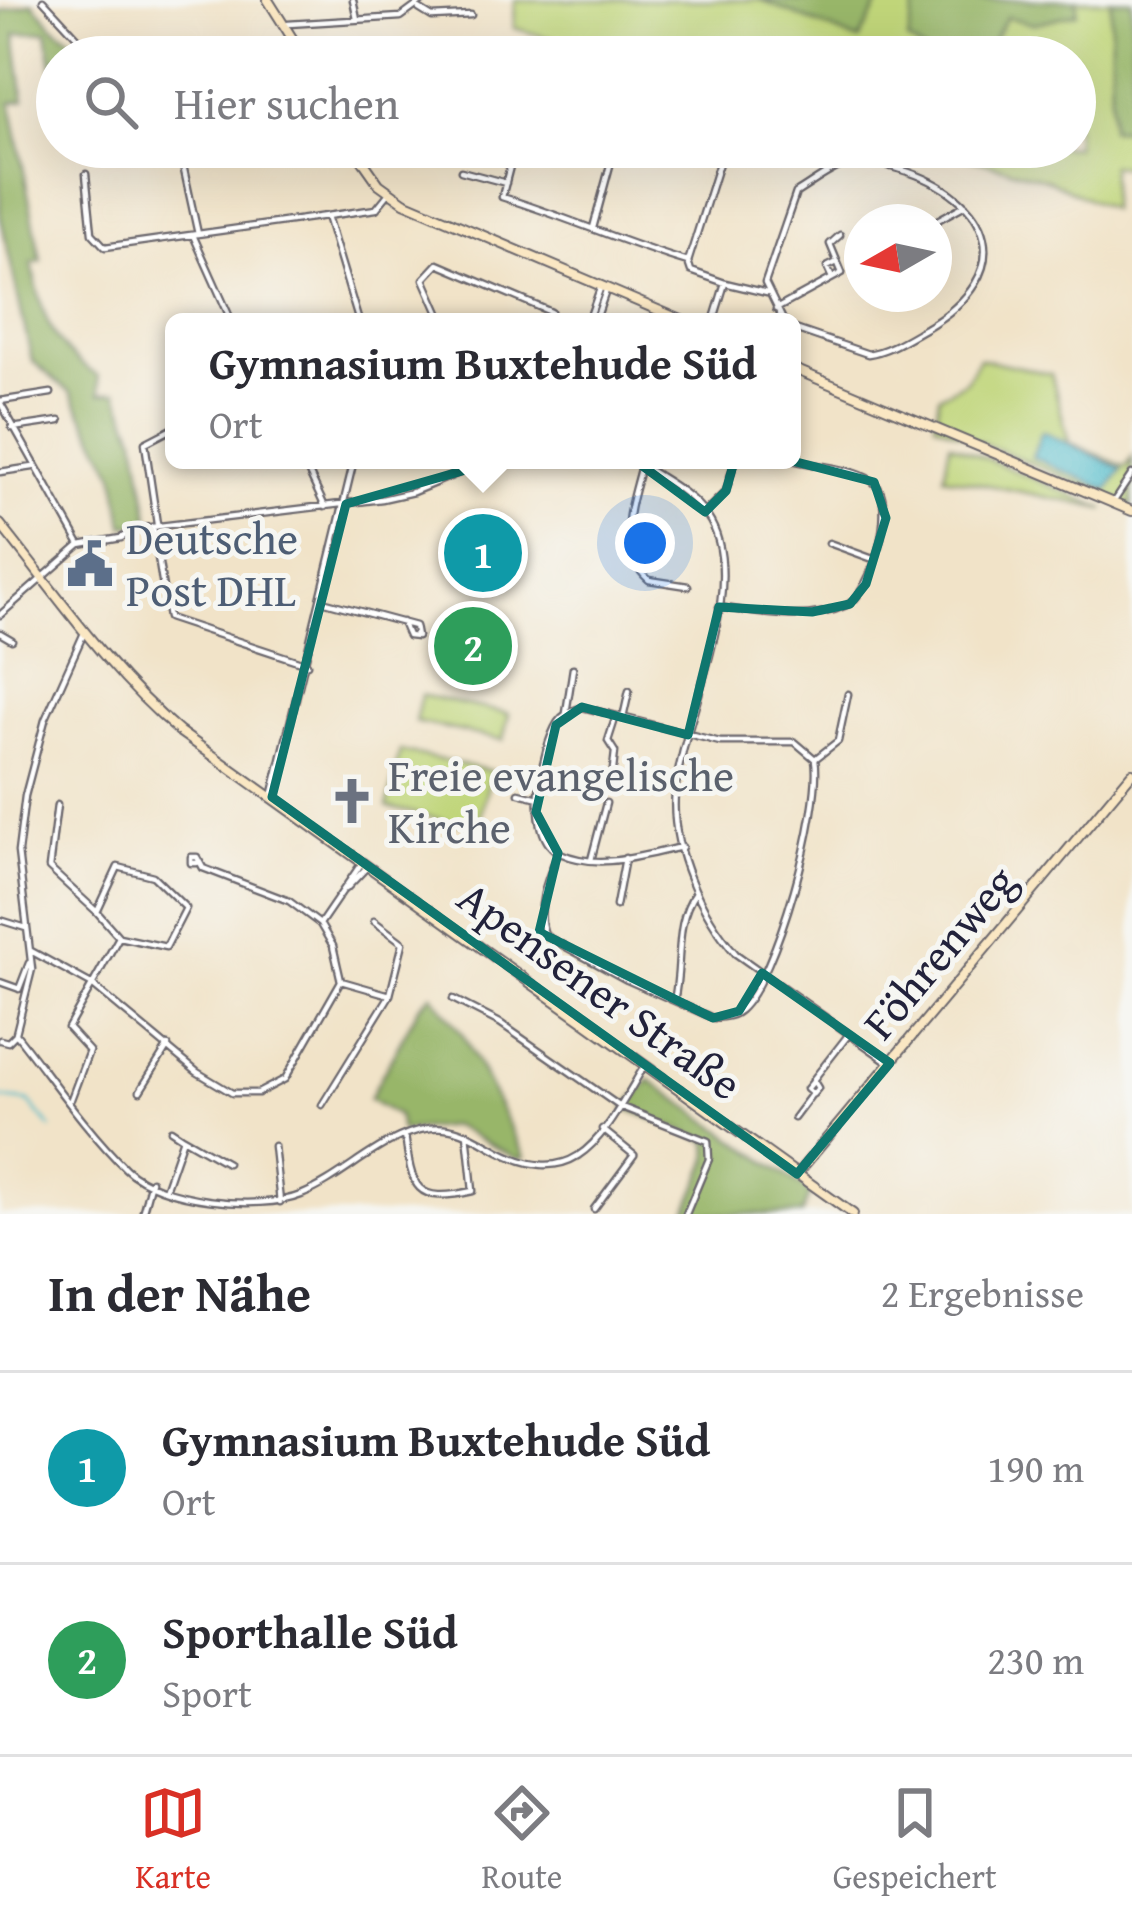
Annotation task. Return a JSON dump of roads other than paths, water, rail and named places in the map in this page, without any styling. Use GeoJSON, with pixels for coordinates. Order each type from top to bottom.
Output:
{"type":"FeatureCollection","features":[{"type":"Feature","properties":{"kind":"street"},"geometry":{"type":"LineString","coordinates":[[43,0],[76,36]]}},
{"type":"Feature","properties":{"kind":"street"},"geometry":{"type":"LineString","coordinates":[[268,0],[294,36]]}},
{"type":"Feature","properties":{"kind":"street"},"geometry":{"type":"LineString","coordinates":[[353,0],[357,20]]}},
{"type":"Feature","properties":{"kind":"street"},"geometry":{"type":"LineString","coordinates":[[288,24],[401,17],[418,9],[424,0]]}},
{"type":"Feature","properties":{"kind":"street"},"geometry":{"type":"LineString","coordinates":[[418,9],[432,17],[471,14]]}},
{"type":"Feature","properties":{"kind":"street"},"geometry":{"type":"LineString","coordinates":[[183,168],[195,234],[228,313]]}},
{"type":"Feature","properties":{"kind":"street"},"geometry":{"type":"LineString","coordinates":[[369,168],[388,194],[665,313]]}},
{"type":"Feature","properties":{"kind":"street"},"geometry":{"type":"LineString","coordinates":[[510,168],[502,197],[593,228],[600,236],[688,262]]}},
{"type":"Feature","properties":{"kind":"street"},"geometry":{"type":"LineString","coordinates":[[593,228],[610,168]]}},
{"type":"Feature","properties":{"kind":"street"},"geometry":{"type":"LineString","coordinates":[[717,168],[688,262],[691,271],[768,294]]}},
{"type":"Feature","properties":{"kind":"street"},"geometry":{"type":"LineString","coordinates":[[778,313],[765,283],[791,200],[842,168]]}},
{"type":"Feature","properties":{"kind":"street"},"geometry":{"type":"LineString","coordinates":[[801,331],[868,354],[953,313],[974,292],[984,262],[982,240],[965,205],[932,181],[891,168]]}},
{"type":"Feature","properties":{"kind":"street"},"geometry":{"type":"LineString","coordinates":[[461,171],[506,183]]}},
{"type":"Feature","properties":{"kind":"street"},"geometry":{"type":"LineString","coordinates":[[86,174],[83,183],[95,242],[105,247],[376,209],[388,194]]}},
{"type":"Feature","properties":{"kind":"street"},"geometry":{"type":"LineString","coordinates":[[952,212],[965,205]]}},
{"type":"Feature","properties":{"kind":"street"},"geometry":{"type":"LineString","coordinates":[[326,216],[356,313]]}},
{"type":"Feature","properties":{"kind":"street"},"geometry":{"type":"LineString","coordinates":[[776,309],[842,273],[830,244],[840,235]]}},
{"type":"Feature","properties":{"kind":"street"},"geometry":{"type":"LineString","coordinates":[[439,313],[424,279],[438,264],[551,313]]}},
{"type":"Feature","properties":{"kind":"street"},"geometry":{"type":"LineString","coordinates":[[716,313],[725,283]]}},
{"type":"Feature","properties":{"kind":"street"},"geometry":{"type":"LineString","coordinates":[[595,313],[604,287]]}},
{"type":"Feature","properties":{"kind":"street"},"geometry":{"type":"LineString","coordinates":[[801,372],[1132,511]]}},
{"type":"Feature","properties":{"kind":"street"},"geometry":{"type":"LineString","coordinates":[[51,393],[0,402],[80,545]]}},
{"type":"Feature","properties":{"kind":"street"},"geometry":{"type":"LineString","coordinates":[[12,428],[60,421]]}},
{"type":"Feature","properties":{"kind":"street"},"geometry":{"type":"LineString","coordinates":[[165,433],[145,443],[166,616],[308,664]]}},
{"type":"Feature","properties":{"kind":"street"},"geometry":{"type":"LineString","coordinates":[[719,607],[779,616],[850,604],[866,584],[886,518],[874,482],[801,462]]}},
{"type":"Feature","properties":{"kind":"street"},"geometry":{"type":"LineString","coordinates":[[0,472],[34,467]]}},
{"type":"Feature","properties":{"kind":"street"},"geometry":{"type":"LineString","coordinates":[[307,469],[325,506]]}},
{"type":"Feature","properties":{"kind":"street"},"geometry":{"type":"LineString","coordinates":[[272,797],[352,469]]}},
{"type":"Feature","properties":{"kind":"street"},"geometry":{"type":"LineString","coordinates":[[0,615],[80,545],[155,527],[413,492],[468,469]]}},
{"type":"Feature","properties":{"kind":"street"},"geometry":{"type":"LineString","coordinates":[[640,469],[626,529],[630,557],[649,580],[688,586]]}},
{"type":"Feature","properties":{"kind":"street"},"geometry":{"type":"LineString","coordinates":[[646,469],[705,512],[724,563],[719,607],[674,800],[696,891],[716,931],[762,974],[890,1063]]}},
{"type":"Feature","properties":{"kind":"street"},"geometry":{"type":"LineString","coordinates":[[705,512],[725,491],[731,469]]}},
{"type":"Feature","properties":{"kind":"street"},"geometry":{"type":"LineString","coordinates":[[1112,504],[1132,474]]}},
{"type":"Feature","properties":{"kind":"street","name":"Apensener Straße"},"geometry":{"type":"LineString","coordinates":[[0,524],[142,700],[854,1214]]}},
{"type":"Feature","properties":{"kind":"street"},"geometry":{"type":"LineString","coordinates":[[829,544],[873,559]]}},
{"type":"Feature","properties":{"kind":"street"},"geometry":{"type":"LineString","coordinates":[[322,601],[402,622]]}},
{"type":"Feature","properties":{"kind":"street"},"geometry":{"type":"LineString","coordinates":[[0,633],[12,640]]}},
{"type":"Feature","properties":{"kind":"street"},"geometry":{"type":"LineString","coordinates":[[0,1040],[8,1042],[16,1034],[31,954],[19,852],[26,796],[45,720],[84,633]]}},
{"type":"Feature","properties":{"kind":"street"},"geometry":{"type":"LineString","coordinates":[[566,713],[572,668]]}},
{"type":"Feature","properties":{"kind":"street"},"geometry":{"type":"LineString","coordinates":[[610,787],[615,752],[608,741],[629,691]]}},
{"type":"Feature","properties":{"kind":"street"},"geometry":{"type":"LineString","coordinates":[[815,759],[838,741],[848,694]]}},
{"type":"Feature","properties":{"kind":"street"},"geometry":{"type":"LineString","coordinates":[[558,853],[542,908],[540,924],[546,936],[713,1018],[728,1017],[739,1011],[762,974],[808,841],[818,779],[815,759],[795,742],[720,742],[582,707],[566,713],[556,725],[539,798],[540,831],[558,853],[591,860],[625,859],[682,848]]}},
{"type":"Feature","properties":{"kind":"street","name":"Föhrenweg"},"geometry":{"type":"LineString","coordinates":[[797,1174],[1132,773]]}},
{"type":"Feature","properties":{"kind":"street"},"geometry":{"type":"LineString","coordinates":[[519,793],[539,798]]}},
{"type":"Feature","properties":{"kind":"street"},"geometry":{"type":"LineString","coordinates":[[591,860],[606,802]]}},
{"type":"Feature","properties":{"kind":"street"},"geometry":{"type":"LineString","coordinates":[[57,805],[49,868],[119,937],[166,947],[186,908],[153,876],[118,867],[97,912]]}},
{"type":"Feature","properties":{"kind":"street"},"geometry":{"type":"LineString","coordinates":[[616,906],[625,859]]}},
{"type":"Feature","properties":{"kind":"street"},"geometry":{"type":"LineString","coordinates":[[31,954],[92,984],[232,1093],[258,1093],[285,1079],[341,981],[333,946],[320,924],[289,901],[197,863]]}},
{"type":"Feature","properties":{"kind":"street"},"geometry":{"type":"LineString","coordinates":[[320,924],[366,863]]}},
{"type":"Feature","properties":{"kind":"street"},"geometry":{"type":"LineString","coordinates":[[674,1000],[683,927],[696,891]]}},
{"type":"Feature","properties":{"kind":"street"},"geometry":{"type":"LineString","coordinates":[[0,920],[26,928]]}},
{"type":"Feature","properties":{"kind":"street"},"geometry":{"type":"LineString","coordinates":[[322,1105],[390,995],[404,943],[374,921]]}},
{"type":"Feature","properties":{"kind":"street"},"geometry":{"type":"LineString","coordinates":[[70,1101],[89,1051],[68,1028],[119,937]]}},
{"type":"Feature","properties":{"kind":"street"},"geometry":{"type":"LineString","coordinates":[[341,981],[390,995]]}},
{"type":"Feature","properties":{"kind":"street"},"geometry":{"type":"LineString","coordinates":[[0,982],[22,990]]}},
{"type":"Feature","properties":{"kind":"street"},"geometry":{"type":"LineString","coordinates":[[453,999],[500,1023],[619,1106],[708,1141],[709,1159],[686,1214]]}},
{"type":"Feature","properties":{"kind":"street"},"geometry":{"type":"LineString","coordinates":[[16,1034],[129,1173],[216,1202],[280,1202],[327,1183],[405,1135],[438,1127],[467,1133],[516,1162],[543,1168],[573,1163],[602,1130],[645,1065]]}},
{"type":"Feature","properties":{"kind":"street"},"geometry":{"type":"LineString","coordinates":[[794,1118],[812,1094],[807,1089],[849,1034]]}},
{"type":"Feature","properties":{"kind":"street"},"geometry":{"type":"LineString","coordinates":[[140,1090],[168,1046]]}},
{"type":"Feature","properties":{"kind":"street"},"geometry":{"type":"LineString","coordinates":[[171,1130],[227,1163]]}},
{"type":"Feature","properties":{"kind":"street"},"geometry":{"type":"LineString","coordinates":[[594,1209],[634,1154],[602,1130]]}},
{"type":"Feature","properties":{"kind":"street"},"geometry":{"type":"LineString","coordinates":[[405,1135],[411,1183],[419,1192],[448,1197],[473,1191],[467,1133]]}},
{"type":"Feature","properties":{"kind":"street"},"geometry":{"type":"LineString","coordinates":[[166,1187],[183,1138]]}},
{"type":"Feature","properties":{"kind":"street"},"geometry":{"type":"LineString","coordinates":[[274,1146],[280,1202]]}},
{"type":"Feature","properties":{"kind":"street"},"geometry":{"type":"LineString","coordinates":[[142,1214],[151,1181]]}},
{"type":"Feature","properties":{"kind":"water"},"geometry":{"type":"Polygon","coordinates":[[[1042,431],[1122,469],[1108,490],[1032,457],[1042,431]]]}},
{"type":"Feature","properties":{"kind":"waterway"},"geometry":{"type":"LineString","coordinates":[[0,1098],[29,1102],[51,1128]]}},
{"type":"Feature","properties":{"kind":"place","name":"Gymnasium Buxtehude Süd"},"geometry":{"type":"Point","coordinates":[483,553]}},
{"type":"Feature","properties":{"kind":"place","name":"Deutsche Post DHL"},"geometry":{"type":"Point","coordinates":[90,564]}},
{"type":"Feature","properties":{"kind":"place","name":"Sporthalle Süd"},"geometry":{"type":"Point","coordinates":[473,646]}},
{"type":"Feature","properties":{"kind":"place","name":"Freie evangelische Kirche"},"geometry":{"type":"Point","coordinates":[352,801]}}]}
